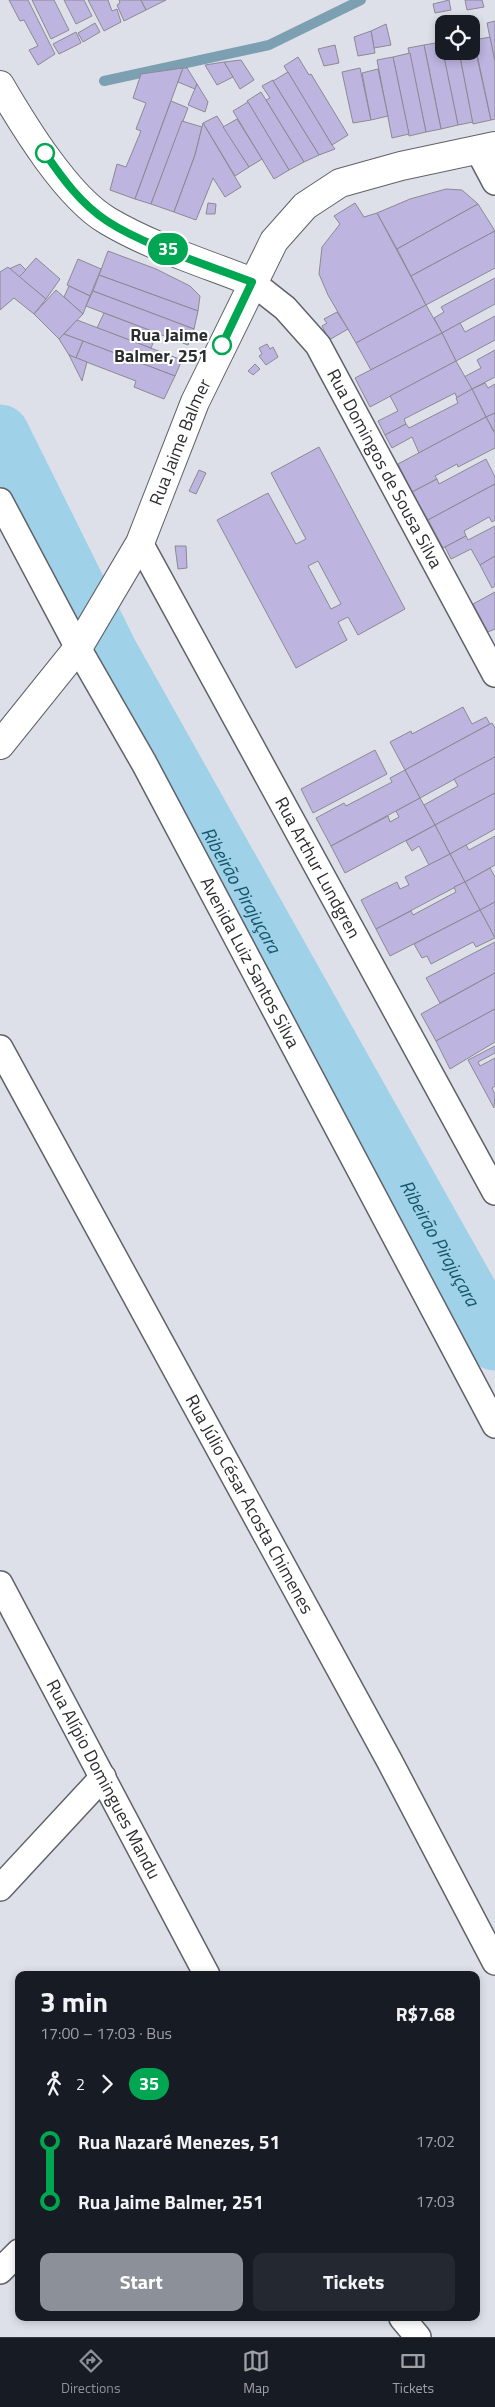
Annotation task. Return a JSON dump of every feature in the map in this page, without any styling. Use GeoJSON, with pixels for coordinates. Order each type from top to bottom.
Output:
{"type":"FeatureCollection","features":[{"type":"Feature","properties":{"kind":"street"},"geometry":{"type":"LineString","coordinates":[[0,85],[18,117],[69,187],[107,221],[148,241],[252,282]]}},
{"type":"Feature","properties":{"kind":"street"},"geometry":{"type":"LineString","coordinates":[[486,148],[495,182]]}},
{"type":"Feature","properties":{"kind":"street","name":"Rua Jaime Balmer"},"geometry":{"type":"LineString","coordinates":[[0,745],[84,638],[140,543],[195,402],[252,282],[274,241],[305,206],[340,183],[401,166],[486,148]]}},
{"type":"Feature","properties":{"kind":"street","name":"Rua Domingos de Sousa Silva"},"geometry":{"type":"LineString","coordinates":[[252,282],[285,308],[318,345],[495,674]]}},
{"type":"Feature","properties":{"kind":"street","name":"Avenida Luiz Santos Silva"},"geometry":{"type":"LineString","coordinates":[[0,501],[84,638],[144,763],[495,1425]]}},
{"type":"Feature","properties":{"kind":"street","name":"Rua Arthur Lundgren"},"geometry":{"type":"LineString","coordinates":[[140,543],[495,1192]]}},
{"type":"Feature","properties":{"kind":"street","name":"Rua Júlio César Acosta Chimenes"},"geometry":{"type":"LineString","coordinates":[[0,1048],[389,1760],[495,1962]]}},
{"type":"Feature","properties":{"kind":"street","name":"Rua Alípio Domingues Mandu"},"geometry":{"type":"LineString","coordinates":[[0,1584],[104,1777],[205,1971]]}},
{"type":"Feature","properties":{"kind":"street"},"geometry":{"type":"LineString","coordinates":[[0,1888],[104,1777]]}},
{"type":"Feature","properties":{"kind":"street"},"geometry":{"type":"LineString","coordinates":[[0,2271],[15,2256]]}},
{"type":"Feature","properties":{"kind":"street"},"geometry":{"type":"LineString","coordinates":[[405,2321],[418,2337]]}},
{"type":"Feature","properties":{"kind":"building"},"geometry":{"type":"Polygon","coordinates":[[[9,0],[28,0],[55,54],[38,65],[29,50],[38,46],[24,20],[20,21],[9,0]]]}},
{"type":"Feature","properties":{"kind":"building"},"geometry":{"type":"Polygon","coordinates":[[[32,0],[54,0],[69,30],[51,39],[32,0]]]}},
{"type":"Feature","properties":{"kind":"building"},"geometry":{"type":"Polygon","coordinates":[[[64,0],[84,0],[92,16],[76,24],[64,0]]]}},
{"type":"Feature","properties":{"kind":"building"},"geometry":{"type":"Polygon","coordinates":[[[88,0],[108,0],[112,11],[117,9],[121,22],[104,31],[88,0]]]}},
{"type":"Feature","properties":{"kind":"building"},"geometry":{"type":"Polygon","coordinates":[[[119,0],[141,0],[146,10],[124,21],[117,5],[120,3],[119,0]]]}},
{"type":"Feature","properties":{"kind":"building"},"geometry":{"type":"Polygon","coordinates":[[[141,0],[166,0],[146,10],[141,0]]]}},
{"type":"Feature","properties":{"kind":"building"},"geometry":{"type":"Polygon","coordinates":[[[449,0],[451,10],[435,13],[433,4],[449,0]]]}},
{"type":"Feature","properties":{"kind":"building"},"geometry":{"type":"Polygon","coordinates":[[[465,0],[482,0],[484,7],[467,10],[465,0]]]}},
{"type":"Feature","properties":{"kind":"building"},"geometry":{"type":"Polygon","coordinates":[[[495,21],[495,63],[487,23],[495,21]]]}},
{"type":"Feature","properties":{"kind":"building"},"geometry":{"type":"Polygon","coordinates":[[[95,23],[100,32],[83,42],[78,33],[95,23]]]}},
{"type":"Feature","properties":{"kind":"building"},"geometry":{"type":"Polygon","coordinates":[[[386,24],[391,45],[374,48],[371,31],[386,24]]]}},
{"type":"Feature","properties":{"kind":"building"},"geometry":{"type":"Polygon","coordinates":[[[371,31],[375,53],[358,56],[354,37],[371,31]]]}},
{"type":"Feature","properties":{"kind":"building"},"geometry":{"type":"Polygon","coordinates":[[[76,32],[81,43],[59,54],[53,44],[76,32]]]}},
{"type":"Feature","properties":{"kind":"building"},"geometry":{"type":"Polygon","coordinates":[[[490,37],[495,62],[495,119],[491,120],[478,60],[480,60],[480,39],[490,37]]]}},
{"type":"Feature","properties":{"kind":"building"},"geometry":{"type":"Polygon","coordinates":[[[435,43],[435,60],[445,60],[458,125],[441,129],[424,45],[435,43]]]}},
{"type":"Feature","properties":{"kind":"building"},"geometry":{"type":"Polygon","coordinates":[[[335,45],[339,63],[324,66],[318,49],[335,45]]]}},
{"type":"Feature","properties":{"kind":"building"},"geometry":{"type":"Polygon","coordinates":[[[424,45],[441,129],[426,132],[408,48],[424,45]]]}},
{"type":"Feature","properties":{"kind":"building"},"geometry":{"type":"Polygon","coordinates":[[[410,53],[426,132],[409,136],[393,57],[410,53]]]}},
{"type":"Feature","properties":{"kind":"building"},"geometry":{"type":"Polygon","coordinates":[[[298,57],[309,75],[311,74],[348,135],[332,145],[284,66],[298,57]]]}},
{"type":"Feature","properties":{"kind":"building"},"geometry":{"type":"Polygon","coordinates":[[[393,57],[409,134],[392,138],[377,60],[393,57]]]}},
{"type":"Feature","properties":{"kind":"building"},"geometry":{"type":"Polygon","coordinates":[[[241,60],[254,80],[240,89],[224,62],[241,60]]]}},
{"type":"Feature","properties":{"kind":"building"},"geometry":{"type":"Polygon","coordinates":[[[444,60],[461,60],[473,122],[458,125],[444,60]]]}},
{"type":"Feature","properties":{"kind":"building"},"geometry":{"type":"Polygon","coordinates":[[[461,60],[478,60],[491,120],[473,124],[461,60]]]}},
{"type":"Feature","properties":{"kind":"building"},"geometry":{"type":"Polygon","coordinates":[[[224,62],[233,77],[217,85],[205,65],[224,62]]]}},
{"type":"Feature","properties":{"kind":"building"},"geometry":{"type":"Polygon","coordinates":[[[183,68],[135,199],[110,190],[117,164],[126,167],[141,131],[136,129],[146,103],[133,98],[141,74],[183,68]]]}},
{"type":"Feature","properties":{"kind":"building"},"geometry":{"type":"Polygon","coordinates":[[[183,68],[187,68],[197,84],[195,89],[178,82],[183,68]]]}},
{"type":"Feature","properties":{"kind":"building"},"geometry":{"type":"Polygon","coordinates":[[[360,68],[371,120],[353,123],[342,72],[360,68]]]}},
{"type":"Feature","properties":{"kind":"building"},"geometry":{"type":"Polygon","coordinates":[[[378,69],[388,116],[371,120],[362,73],[378,69]]]}},
{"type":"Feature","properties":{"kind":"building"},"geometry":{"type":"Polygon","coordinates":[[[288,72],[335,149],[319,155],[273,81],[288,72]]]}},
{"type":"Feature","properties":{"kind":"building"},"geometry":{"type":"Polygon","coordinates":[[[273,80],[319,155],[304,162],[266,100],[270,98],[262,86],[273,80]]]}},
{"type":"Feature","properties":{"kind":"building"},"geometry":{"type":"Polygon","coordinates":[[[197,84],[208,102],[205,112],[188,105],[197,84]]]}},
{"type":"Feature","properties":{"kind":"building"},"geometry":{"type":"Polygon","coordinates":[[[261,92],[304,162],[289,170],[247,101],[261,92]]]}},
{"type":"Feature","properties":{"kind":"building"},"geometry":{"type":"Polygon","coordinates":[[[171,101],[188,108],[151,204],[135,199],[171,101]]]}},
{"type":"Feature","properties":{"kind":"building"},"geometry":{"type":"Polygon","coordinates":[[[248,102],[289,170],[274,179],[233,111],[248,102]]]}},
{"type":"Feature","properties":{"kind":"building"},"geometry":{"type":"Polygon","coordinates":[[[217,116],[249,167],[235,176],[203,123],[217,116]]]}},
{"type":"Feature","properties":{"kind":"building"},"geometry":{"type":"Polygon","coordinates":[[[237,119],[262,159],[249,167],[223,127],[237,119]]]}},
{"type":"Feature","properties":{"kind":"building"},"geometry":{"type":"Polygon","coordinates":[[[182,121],[202,127],[195,155],[174,212],[151,204],[182,121]]]}},
{"type":"Feature","properties":{"kind":"building"},"geometry":{"type":"Polygon","coordinates":[[[203,123],[241,187],[225,197],[213,178],[196,220],[174,212],[195,155],[203,123]]]}},
{"type":"Feature","properties":{"kind":"building"},"geometry":{"type":"Polygon","coordinates":[[[446,189],[462,190],[478,204],[397,249],[377,213],[410,199],[446,189]]]}},
{"type":"Feature","properties":{"kind":"building"},"geometry":{"type":"Polygon","coordinates":[[[208,203],[216,204],[215,214],[206,214],[208,203]]]}},
{"type":"Feature","properties":{"kind":"building"},"geometry":{"type":"Polygon","coordinates":[[[355,203],[364,217],[377,213],[426,305],[356,343],[328,295],[319,274],[322,247],[340,224],[334,216],[355,203]]]}},
{"type":"Feature","properties":{"kind":"building"},"geometry":{"type":"Polygon","coordinates":[[[478,204],[495,231],[411,276],[397,249],[478,204]]]}},
{"type":"Feature","properties":{"kind":"building"},"geometry":{"type":"Polygon","coordinates":[[[495,231],[495,268],[426,305],[411,276],[495,231]]]}},
{"type":"Feature","properties":{"kind":"building"},"geometry":{"type":"Polygon","coordinates":[[[108,251],[156,269],[190,286],[200,296],[198,311],[99,275],[108,251]]]}},
{"type":"Feature","properties":{"kind":"building"},"geometry":{"type":"Polygon","coordinates":[[[36,258],[60,279],[46,299],[19,277],[36,258]]]}},
{"type":"Feature","properties":{"kind":"building"},"geometry":{"type":"Polygon","coordinates":[[[78,259],[101,269],[90,296],[67,285],[78,259]]]}},
{"type":"Feature","properties":{"kind":"building"},"geometry":{"type":"Polygon","coordinates":[[[20,264],[26,270],[19,277],[9,269],[20,264]]]}},
{"type":"Feature","properties":{"kind":"building"},"geometry":{"type":"Polygon","coordinates":[[[8,267],[46,299],[34,314],[14,298],[0,310],[0,272],[8,267]]]}},
{"type":"Feature","properties":{"kind":"building"},"geometry":{"type":"Polygon","coordinates":[[[99,275],[198,311],[194,329],[93,291],[99,275]]]}},
{"type":"Feature","properties":{"kind":"building"},"geometry":{"type":"Polygon","coordinates":[[[495,278],[495,304],[442,333],[434,318],[444,312],[441,307],[495,278]]]}},
{"type":"Feature","properties":{"kind":"building"},"geometry":{"type":"Polygon","coordinates":[[[69,286],[90,296],[83,314],[64,297],[69,286]]]}},
{"type":"Feature","properties":{"kind":"building"},"geometry":{"type":"Polygon","coordinates":[[[56,290],[83,314],[59,339],[34,314],[56,290]]]}},
{"type":"Feature","properties":{"kind":"building"},"geometry":{"type":"Polygon","coordinates":[[[93,291],[194,329],[188,345],[86,306],[93,291]]]}},
{"type":"Feature","properties":{"kind":"building"},"geometry":{"type":"Polygon","coordinates":[[[426,305],[442,333],[371,370],[356,343],[426,305]]]}},
{"type":"Feature","properties":{"kind":"building"},"geometry":{"type":"Polygon","coordinates":[[[337,312],[348,329],[329,340],[322,326],[327,323],[324,319],[337,312]]]}},
{"type":"Feature","properties":{"kind":"building"},"geometry":{"type":"Polygon","coordinates":[[[104,313],[157,333],[151,348],[97,328],[104,313]]]}},
{"type":"Feature","properties":{"kind":"building"},"geometry":{"type":"Polygon","coordinates":[[[495,316],[495,340],[456,361],[442,333],[460,323],[465,332],[495,316]]]}},
{"type":"Feature","properties":{"kind":"building"},"geometry":{"type":"Polygon","coordinates":[[[77,320],[182,360],[175,376],[64,334],[77,320]]]}},
{"type":"Feature","properties":{"kind":"building"},"geometry":{"type":"Polygon","coordinates":[[[442,333],[456,361],[370,407],[355,378],[442,333]]]}},
{"type":"Feature","properties":{"kind":"building"},"geometry":{"type":"Polygon","coordinates":[[[64,334],[83,341],[76,358],[69,355],[59,339],[64,334]]]}},
{"type":"Feature","properties":{"kind":"building"},"geometry":{"type":"Polygon","coordinates":[[[83,341],[175,376],[164,399],[134,387],[136,381],[76,358],[83,341]]]}},
{"type":"Feature","properties":{"kind":"building"},"geometry":{"type":"Polygon","coordinates":[[[267,344],[270,349],[273,347],[278,357],[266,365],[259,356],[262,354],[259,348],[267,344]]]}},
{"type":"Feature","properties":{"kind":"building"},"geometry":{"type":"Polygon","coordinates":[[[495,350],[495,377],[472,389],[464,377],[481,368],[477,360],[495,350]]]}},
{"type":"Feature","properties":{"kind":"building"},"geometry":{"type":"Polygon","coordinates":[[[69,355],[87,362],[82,381],[69,355]]]}},
{"type":"Feature","properties":{"kind":"building"},"geometry":{"type":"Polygon","coordinates":[[[456,361],[472,389],[457,398],[455,393],[404,419],[406,424],[385,435],[378,421],[398,411],[390,396],[456,361]]]}},
{"type":"Feature","properties":{"kind":"building"},"geometry":{"type":"Polygon","coordinates":[[[255,364],[260,369],[253,375],[248,371],[255,364]]]}},
{"type":"Feature","properties":{"kind":"building"},"geometry":{"type":"Polygon","coordinates":[[[485,383],[488,388],[495,384],[495,413],[486,417],[472,389],[485,383]]]}},
{"type":"Feature","properties":{"kind":"building"},"geometry":{"type":"Polygon","coordinates":[[[472,389],[486,417],[419,453],[412,437],[392,448],[385,435],[406,424],[409,428],[458,403],[456,398],[472,389]]]}},
{"type":"Feature","properties":{"kind":"building"},"geometry":{"type":"Polygon","coordinates":[[[495,413],[495,431],[494,431],[486,417],[495,413]]]}},
{"type":"Feature","properties":{"kind":"building"},"geometry":{"type":"Polygon","coordinates":[[[486,417],[495,434],[495,448],[458,467],[457,464],[435,476],[437,479],[412,492],[398,464],[486,417]]]}},
{"type":"Feature","properties":{"kind":"building"},"geometry":{"type":"Polygon","coordinates":[[[319,447],[405,609],[358,635],[348,617],[338,622],[347,640],[296,668],[217,520],[268,493],[296,544],[306,539],[271,473],[319,447]],[[318,561],[308,566],[331,609],[341,604],[318,561]]]}},
{"type":"Feature","properties":{"kind":"building"},"geometry":{"type":"Polygon","coordinates":[[[486,459],[495,477],[495,484],[428,520],[412,492],[437,479],[439,484],[486,459]]]}},
{"type":"Feature","properties":{"kind":"building"},"geometry":{"type":"Polygon","coordinates":[[[199,470],[206,473],[196,494],[189,491],[199,470]]]}},
{"type":"Feature","properties":{"kind":"building"},"geometry":{"type":"Polygon","coordinates":[[[495,484],[495,520],[492,522],[489,517],[464,531],[466,536],[443,548],[428,520],[495,484]]]}},
{"type":"Feature","properties":{"kind":"building"},"geometry":{"type":"Polygon","coordinates":[[[495,526],[495,556],[480,565],[471,549],[451,559],[445,547],[466,536],[468,540],[495,526]]]}},
{"type":"Feature","properties":{"kind":"building"},"geometry":{"type":"Polygon","coordinates":[[[175,546],[186,546],[187,568],[178,569],[175,546]]]}},
{"type":"Feature","properties":{"kind":"building"},"geometry":{"type":"Polygon","coordinates":[[[495,556],[495,586],[492,588],[480,565],[495,556]]]}},
{"type":"Feature","properties":{"kind":"building"},"geometry":{"type":"Polygon","coordinates":[[[495,592],[495,629],[488,632],[473,604],[495,592]]]}},
{"type":"Feature","properties":{"kind":"building"},"geometry":{"type":"Polygon","coordinates":[[[463,707],[472,724],[486,717],[490,724],[405,770],[390,742],[411,731],[412,734],[463,707]]]}},
{"type":"Feature","properties":{"kind":"building"},"geometry":{"type":"Polygon","coordinates":[[[492,723],[495,728],[495,757],[420,798],[405,770],[492,723]]]}},
{"type":"Feature","properties":{"kind":"building"},"geometry":{"type":"Polygon","coordinates":[[[375,750],[387,774],[313,813],[301,789],[375,750]]]}},
{"type":"Feature","properties":{"kind":"building"},"geometry":{"type":"Polygon","coordinates":[[[495,757],[495,793],[435,825],[424,805],[458,786],[454,779],[495,757]]]}},
{"type":"Feature","properties":{"kind":"building"},"geometry":{"type":"Polygon","coordinates":[[[405,770],[420,798],[331,846],[316,818],[344,803],[346,806],[392,782],[390,778],[405,770]]]}},
{"type":"Feature","properties":{"kind":"building"},"geometry":{"type":"Polygon","coordinates":[[[495,793],[495,829],[450,854],[435,825],[495,793]]]}},
{"type":"Feature","properties":{"kind":"building"},"geometry":{"type":"Polygon","coordinates":[[[420,798],[435,825],[345,873],[331,846],[388,816],[390,822],[399,817],[396,811],[420,798]]]}},
{"type":"Feature","properties":{"kind":"building"},"geometry":{"type":"Polygon","coordinates":[[[435,825],[450,854],[429,865],[419,846],[412,851],[406,841],[435,825]]]}},
{"type":"Feature","properties":{"kind":"building"},"geometry":{"type":"Polygon","coordinates":[[[495,836],[495,865],[465,882],[450,854],[466,845],[469,850],[495,836]]]}},
{"type":"Feature","properties":{"kind":"building"},"geometry":{"type":"Polygon","coordinates":[[[450,854],[465,882],[376,929],[361,900],[397,882],[400,889],[409,885],[405,877],[450,854]]]}},
{"type":"Feature","properties":{"kind":"building"},"geometry":{"type":"Polygon","coordinates":[[[490,868],[495,877],[495,902],[480,910],[465,882],[490,868]]]}},
{"type":"Feature","properties":{"kind":"building"},"geometry":{"type":"Polygon","coordinates":[[[465,882],[480,910],[390,956],[376,929],[411,911],[413,915],[456,892],[454,887],[465,882]]]}},
{"type":"Feature","properties":{"kind":"building"},"geometry":{"type":"Polygon","coordinates":[[[495,902],[495,938],[480,910],[495,902]]]}},
{"type":"Feature","properties":{"kind":"building"},"geometry":{"type":"Polygon","coordinates":[[[480,910],[495,938],[476,947],[473,942],[431,964],[427,956],[422,958],[414,944],[480,910]]]}},
{"type":"Feature","properties":{"kind":"building"},"geometry":{"type":"Polygon","coordinates":[[[495,942],[495,973],[440,1003],[426,978],[495,942]]]}},
{"type":"Feature","properties":{"kind":"building"},"geometry":{"type":"Polygon","coordinates":[[[495,973],[495,1009],[436,1041],[421,1014],[495,973]]]}},
{"type":"Feature","properties":{"kind":"building"},"geometry":{"type":"Polygon","coordinates":[[[495,1009],[495,1042],[450,1069],[436,1041],[495,1009]]]}},
{"type":"Feature","properties":{"kind":"building"},"geometry":{"type":"Polygon","coordinates":[[[495,1046],[495,1053],[478,1062],[480,1066],[495,1058],[495,1086],[492,1088],[495,1094],[494,1108],[468,1060],[495,1046]]]}},
{"type":"Feature","properties":{"kind":"waterway"},"geometry":{"type":"LineString","coordinates":[[104,81],[269,45],[361,0]]}},
{"type":"Feature","properties":{"kind":"waterway","name":"Ribeirão Pirajuçara"},"geometry":{"type":"LineString","coordinates":[[0,434],[109,654],[495,1341]]}},
{"type":"Feature","properties":{"kind":"bus line","name":"35"},"geometry":{"type":"LineString","coordinates":[[45,153],[69,187],[107,221],[148,241],[252,282],[222,345]]}},
{"type":"Feature","properties":{"kind":"place","name":"Rua Jaime Balmer, 251"},"geometry":{"type":"Point","coordinates":[222,345]}}]}
